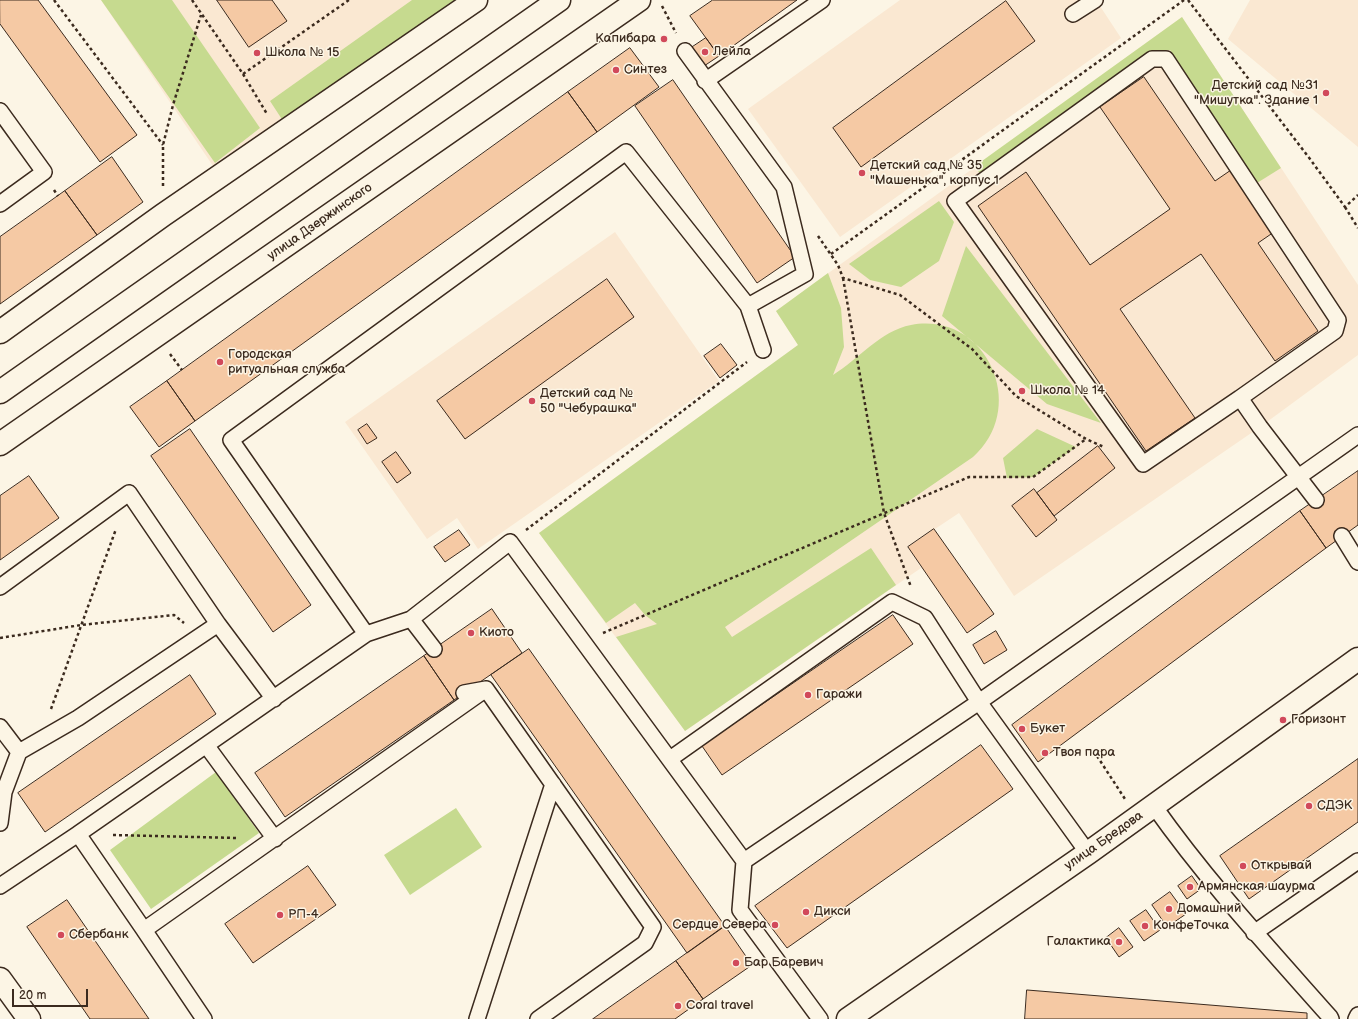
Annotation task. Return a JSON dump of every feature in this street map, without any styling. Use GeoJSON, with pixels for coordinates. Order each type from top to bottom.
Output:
{"type":"FeatureCollection","features":[{"type":"Feature","properties":{"kind":"street"},"geometry":{"type":"LineString","coordinates":[[0,332],[162,215],[476,0]]}},
{"type":"Feature","properties":{"kind":"street"},"geometry":{"type":"LineString","coordinates":[[0,392],[559,0]]}},
{"type":"Feature","properties":{"kind":"street","name":"улица Дзержинского"},"geometry":{"type":"LineString","coordinates":[[0,444],[639,0]]}},
{"type":"Feature","properties":{"kind":"street","name":"улица Бредова"},"geometry":{"type":"LineString","coordinates":[[848,1019],[1088,853],[1358,659]]}},
{"type":"Feature","properties":{"kind":"street"},"geometry":{"type":"LineString","coordinates":[[0,979],[28,1019]]}},
{"type":"Feature","properties":{"kind":"lane"},"geometry":{"type":"LineString","coordinates":[[705,81],[822,0]]}},
{"type":"Feature","properties":{"kind":"lane"},"geometry":{"type":"LineString","coordinates":[[1073,14],[1096,0]]}},
{"type":"Feature","properties":{"kind":"lane"},"geometry":{"type":"LineString","coordinates":[[685,51],[705,81],[784,187],[805,274],[748,306]]}},
{"type":"Feature","properties":{"kind":"lane"},"geometry":{"type":"LineString","coordinates":[[1152,59],[1166,59],[1338,320],[1335,331],[1240,398],[1143,464],[955,201],[1152,59]]}},
{"type":"Feature","properties":{"kind":"lane"},"geometry":{"type":"LineString","coordinates":[[0,111],[44,172],[0,204]]}},
{"type":"Feature","properties":{"kind":"lane"},"geometry":{"type":"LineString","coordinates":[[366,634],[231,440],[626,152],[748,306],[763,350]]}},
{"type":"Feature","properties":{"kind":"lane"},"geometry":{"type":"LineString","coordinates":[[1240,398],[1260,427],[1316,500]]}},
{"type":"Feature","properties":{"kind":"lane"},"geometry":{"type":"LineString","coordinates":[[744,860],[979,702],[1358,435]]}},
{"type":"Feature","properties":{"kind":"lane"},"geometry":{"type":"LineString","coordinates":[[0,587],[129,493],[218,624],[274,698]]}},
{"type":"Feature","properties":{"kind":"lane"},"geometry":{"type":"LineString","coordinates":[[1342,536],[1358,562]]}},
{"type":"Feature","properties":{"kind":"lane"},"geometry":{"type":"LineString","coordinates":[[0,886],[78,834],[366,634],[411,619],[510,542],[582,642],[744,860],[740,910],[820,1019]]}},
{"type":"Feature","properties":{"kind":"lane"},"geometry":{"type":"LineString","coordinates":[[670,759],[892,602],[925,618],[979,702],[1088,853]]}},
{"type":"Feature","properties":{"kind":"lane"},"geometry":{"type":"LineString","coordinates":[[411,619],[434,649]]}},
{"type":"Feature","properties":{"kind":"lane"},"geometry":{"type":"LineString","coordinates":[[0,823],[4,792],[19,752],[78,718],[218,624]]}},
{"type":"Feature","properties":{"kind":"lane"},"geometry":{"type":"LineString","coordinates":[[464,693],[486,689]]}},
{"type":"Feature","properties":{"kind":"lane"},"geometry":{"type":"LineString","coordinates":[[486,689],[653,927],[645,943],[538,1019]]}},
{"type":"Feature","properties":{"kind":"lane"},"geometry":{"type":"LineString","coordinates":[[144,930],[486,689]]}},
{"type":"Feature","properties":{"kind":"lane"},"geometry":{"type":"LineString","coordinates":[[0,727],[19,752]]}},
{"type":"Feature","properties":{"kind":"lane"},"geometry":{"type":"LineString","coordinates":[[206,745],[274,839]]}},
{"type":"Feature","properties":{"kind":"lane"},"geometry":{"type":"LineString","coordinates":[[477,1019],[553,784]]}},
{"type":"Feature","properties":{"kind":"lane"},"geometry":{"type":"LineString","coordinates":[[1154,806],[1184,849],[1254,932],[1330,1016],[1331,1019]]}},
{"type":"Feature","properties":{"kind":"lane"},"geometry":{"type":"LineString","coordinates":[[78,834],[204,1019]]}},
{"type":"Feature","properties":{"kind":"lane"},"geometry":{"type":"LineString","coordinates":[[1254,932],[1358,861]]}},
{"type":"Feature","properties":{"kind":"lane"},"geometry":{"type":"LineString","coordinates":[[1356,1019],[1358,1015]]}},
{"type":"Feature","properties":{"kind":"path"},"geometry":{"type":"LineString","coordinates":[[54,0],[163,145]]}},
{"type":"Feature","properties":{"kind":"path"},"geometry":{"type":"LineString","coordinates":[[192,0],[242,74],[280,135]]}},
{"type":"Feature","properties":{"kind":"path"},"geometry":{"type":"LineString","coordinates":[[242,74],[349,0]]}},
{"type":"Feature","properties":{"kind":"path"},"geometry":{"type":"LineString","coordinates":[[659,0],[685,51]]}},
{"type":"Feature","properties":{"kind":"path"},"geometry":{"type":"LineString","coordinates":[[831,254],[1184,0]]}},
{"type":"Feature","properties":{"kind":"path"},"geometry":{"type":"LineString","coordinates":[[1188,0],[1310,159],[1358,228]]}},
{"type":"Feature","properties":{"kind":"path"},"geometry":{"type":"LineString","coordinates":[[162,215],[163,145],[173,105],[202,14]]}},
{"type":"Feature","properties":{"kind":"path"},"geometry":{"type":"LineString","coordinates":[[1344,207],[1358,195]]}},
{"type":"Feature","properties":{"kind":"path"},"geometry":{"type":"LineString","coordinates":[[814,229],[831,254],[843,278],[884,513],[907,578],[925,618]]}},
{"type":"Feature","properties":{"kind":"path"},"geometry":{"type":"LineString","coordinates":[[843,278],[900,296],[972,349],[1016,396],[1086,439],[1106,448]]}},
{"type":"Feature","properties":{"kind":"path"},"geometry":{"type":"LineString","coordinates":[[510,542],[763,350]]}},
{"type":"Feature","properties":{"kind":"path"},"geometry":{"type":"LineString","coordinates":[[582,642],[968,477],[1033,477],[1086,439]]}},
{"type":"Feature","properties":{"kind":"path"},"geometry":{"type":"LineString","coordinates":[[40,740],[129,493]]}},
{"type":"Feature","properties":{"kind":"path"},"geometry":{"type":"LineString","coordinates":[[0,638],[81,625],[174,615],[200,636]]}},
{"type":"Feature","properties":{"kind":"path"},"geometry":{"type":"LineString","coordinates":[[78,834],[274,839]]}},
{"type":"Feature","properties":{"kind":"shaded area","name":"Школа № 15"},"geometry":{"type":"Polygon","coordinates":[[[101,0],[454,0],[213,166],[101,0]]]}},
{"type":"Feature","properties":{"kind":"shaded area","name":"Детский сад № 35 \"Машенька\", корпус 1"},"geometry":{"type":"Polygon","coordinates":[[[900,0],[1096,0],[1121,38],[840,237],[748,109],[900,0]]]}},
{"type":"Feature","properties":{"kind":"shaded area","name":"Детский сад №31 \"Мишутка\". Здание 1"},"geometry":{"type":"Polygon","coordinates":[[[1250,0],[1358,0],[1358,147],[1228,39],[1250,0]]]}},
{"type":"Feature","properties":{"kind":"shaded area","name":"Школа № 14"},"geometry":{"type":"Polygon","coordinates":[[[1182,17],[1358,285],[1358,355],[1260,427],[1014,596],[959,513],[908,547],[921,568],[685,731],[539,533],[798,345],[776,311],[1182,17]]]}},
{"type":"Feature","properties":{"kind":"shaded area","name":"Детский сад № 50 \"Чебурашка\""},"geometry":{"type":"Polygon","coordinates":[[[615,232],[719,381],[478,549],[457,518],[427,539],[345,422],[615,232]]]}},
{"type":"Feature","properties":{"kind":"green space"},"geometry":{"type":"Polygon","coordinates":[[[101,0],[172,0],[260,128],[215,163],[101,0]]]}},
{"type":"Feature","properties":{"kind":"green space"},"geometry":{"type":"Polygon","coordinates":[[[412,0],[468,0],[287,127],[270,101],[412,0]]]}},
{"type":"Feature","properties":{"kind":"green space"},"geometry":{"type":"Polygon","coordinates":[[[1182,17],[1281,168],[1257,183],[1170,50],[1156,51],[982,177],[975,166],[1182,17]]]}},
{"type":"Feature","properties":{"kind":"green space"},"geometry":{"type":"Polygon","coordinates":[[[939,201],[954,222],[939,261],[901,287],[870,280],[849,264],[939,201]]]}},
{"type":"Feature","properties":{"kind":"green space"},"geometry":{"type":"Polygon","coordinates":[[[966,246],[1101,423],[1047,404],[942,316],[966,246]]]}},
{"type":"Feature","properties":{"kind":"green space"},"geometry":{"type":"Polygon","coordinates":[[[828,273],[841,308],[844,347],[833,375],[889,333],[911,325],[938,325],[960,333],[979,347],[992,367],[998,390],[998,413],[990,436],[973,457],[725,627],[732,637],[871,548],[896,585],[685,731],[616,637],[657,624],[645,615],[635,603],[606,623],[539,533],[798,345],[776,311],[828,273]]]}},
{"type":"Feature","properties":{"kind":"green space"},"geometry":{"type":"Polygon","coordinates":[[[1037,429],[1076,447],[1033,477],[1007,478],[1003,458],[1037,429]]]}},
{"type":"Feature","properties":{"kind":"green space"},"geometry":{"type":"Polygon","coordinates":[[[216,772],[259,833],[151,909],[110,850],[216,772]]]}},
{"type":"Feature","properties":{"kind":"green space"},"geometry":{"type":"Polygon","coordinates":[[[456,808],[482,847],[410,895],[384,855],[456,808]]]}},
{"type":"Feature","properties":{"kind":"building"},"geometry":{"type":"Polygon","coordinates":[[[0,0],[38,0],[137,135],[100,162],[0,24],[0,0]]]}},
{"type":"Feature","properties":{"kind":"building"},"geometry":{"type":"Polygon","coordinates":[[[217,0],[272,0],[287,21],[249,47],[217,0]]]}},
{"type":"Feature","properties":{"kind":"building"},"geometry":{"type":"Polygon","coordinates":[[[713,0],[797,0],[719,56],[690,16],[713,0]]]}},
{"type":"Feature","properties":{"kind":"building"},"geometry":{"type":"Polygon","coordinates":[[[1006,1],[1035,41],[861,167],[833,128],[1006,1]]]}},
{"type":"Feature","properties":{"kind":"building","name":"Лейла"},"geometry":{"type":"Polygon","coordinates":[[[706,38],[719,56],[704,66],[691,48],[706,38]]]}},
{"type":"Feature","properties":{"kind":"building"},"geometry":{"type":"Polygon","coordinates":[[[630,48],[659,87],[597,132],[568,92],[630,48]]]}},
{"type":"Feature","properties":{"kind":"building"},"geometry":{"type":"Polygon","coordinates":[[[1144,77],[1215,181],[1231,170],[1274,232],[1258,243],[1318,331],[1275,361],[1201,254],[1120,309],[1195,418],[1146,451],[978,206],[1026,172],[1090,265],[1170,209],[1100,107],[1144,77]]]}},
{"type":"Feature","properties":{"kind":"building"},"geometry":{"type":"Polygon","coordinates":[[[673,80],[795,257],[757,283],[635,106],[673,80]]]}},
{"type":"Feature","properties":{"kind":"building"},"geometry":{"type":"Polygon","coordinates":[[[568,92],[597,132],[195,421],[167,381],[568,92]]]}},
{"type":"Feature","properties":{"kind":"building"},"geometry":{"type":"Polygon","coordinates":[[[112,157],[143,202],[97,235],[65,191],[112,157]]]}},
{"type":"Feature","properties":{"kind":"building"},"geometry":{"type":"Polygon","coordinates":[[[65,191],[97,235],[0,304],[0,237],[65,191]]]}},
{"type":"Feature","properties":{"kind":"building"},"geometry":{"type":"Polygon","coordinates":[[[607,279],[634,317],[465,439],[437,401],[607,279]]]}},
{"type":"Feature","properties":{"kind":"building"},"geometry":{"type":"Polygon","coordinates":[[[721,344],[737,365],[720,378],[704,356],[721,344]]]}},
{"type":"Feature","properties":{"kind":"building"},"geometry":{"type":"Polygon","coordinates":[[[167,381],[195,421],[159,447],[130,407],[167,381]]]}},
{"type":"Feature","properties":{"kind":"building"},"geometry":{"type":"Polygon","coordinates":[[[367,424],[377,438],[367,444],[358,430],[367,424]]]}},
{"type":"Feature","properties":{"kind":"building"},"geometry":{"type":"Polygon","coordinates":[[[190,429],[311,605],[273,632],[151,456],[190,429]]]}},
{"type":"Feature","properties":{"kind":"building"},"geometry":{"type":"Polygon","coordinates":[[[1098,446],[1115,468],[1054,516],[1037,493],[1098,446]]]}},
{"type":"Feature","properties":{"kind":"building"},"geometry":{"type":"Polygon","coordinates":[[[396,452],[411,473],[397,483],[382,462],[396,452]]]}},
{"type":"Feature","properties":{"kind":"building"},"geometry":{"type":"Polygon","coordinates":[[[1358,471],[1358,525],[1326,548],[1300,511],[1358,471]]]}},
{"type":"Feature","properties":{"kind":"building"},"geometry":{"type":"Polygon","coordinates":[[[29,476],[59,518],[0,560],[0,496],[29,476]]]}},
{"type":"Feature","properties":{"kind":"building"},"geometry":{"type":"Polygon","coordinates":[[[1034,489],[1057,520],[1036,537],[1012,506],[1034,489]]]}},
{"type":"Feature","properties":{"kind":"building"},"geometry":{"type":"Polygon","coordinates":[[[1300,511],[1326,548],[1038,762],[1012,725],[1300,511]]]}},
{"type":"Feature","properties":{"kind":"building"},"geometry":{"type":"Polygon","coordinates":[[[934,529],[994,614],[967,633],[908,547],[934,529]]]}},
{"type":"Feature","properties":{"kind":"building"},"geometry":{"type":"Polygon","coordinates":[[[459,530],[470,545],[445,562],[434,547],[459,530]]]}},
{"type":"Feature","properties":{"kind":"building"},"geometry":{"type":"Polygon","coordinates":[[[492,609],[522,653],[454,700],[424,656],[492,609]]]}},
{"type":"Feature","properties":{"kind":"building","name":"Гаражи"},"geometry":{"type":"Polygon","coordinates":[[[893,615],[913,644],[722,775],[702,746],[893,615]]]}},
{"type":"Feature","properties":{"kind":"building"},"geometry":{"type":"Polygon","coordinates":[[[996,631],[1007,650],[984,664],[973,645],[996,631]]]}},
{"type":"Feature","properties":{"kind":"building"},"geometry":{"type":"Polygon","coordinates":[[[529,649],[725,926],[687,953],[491,675],[529,649]]]}},
{"type":"Feature","properties":{"kind":"building"},"geometry":{"type":"Polygon","coordinates":[[[424,656],[454,700],[285,817],[255,773],[424,656]]]}},
{"type":"Feature","properties":{"kind":"building"},"geometry":{"type":"Polygon","coordinates":[[[190,675],[216,714],[45,832],[18,793],[190,675]]]}},
{"type":"Feature","properties":{"kind":"building"},"geometry":{"type":"Polygon","coordinates":[[[981,745],[1013,789],[787,948],[755,906],[981,745]]]}},
{"type":"Feature","properties":{"kind":"building"},"geometry":{"type":"Polygon","coordinates":[[[1358,759],[1358,822],[1249,899],[1220,856],[1358,759]]]}},
{"type":"Feature","properties":{"kind":"building","name":"РП-4"},"geometry":{"type":"Polygon","coordinates":[[[308,866],[336,905],[253,963],[225,924],[308,866]]]}},
{"type":"Feature","properties":{"kind":"building","name":"Армянская шаурма"},"geometry":{"type":"Polygon","coordinates":[[[1192,876],[1201,889],[1187,899],[1178,886],[1192,876]]]}},
{"type":"Feature","properties":{"kind":"building","name":"Домашний"},"geometry":{"type":"Polygon","coordinates":[[[1170,892],[1186,914],[1167,927],[1152,905],[1170,892]]]}},
{"type":"Feature","properties":{"kind":"building"},"geometry":{"type":"Polygon","coordinates":[[[67,900],[149,1019],[90,1019],[27,927],[67,900]]]}},
{"type":"Feature","properties":{"kind":"building","name":"КонфеТочка"},"geometry":{"type":"Polygon","coordinates":[[[1146,910],[1160,930],[1144,941],[1130,921],[1146,910]]]}},
{"type":"Feature","properties":{"kind":"building"},"geometry":{"type":"Polygon","coordinates":[[[725,926],[752,965],[703,999],[676,961],[725,926]]]}},
{"type":"Feature","properties":{"kind":"building","name":"Галактика"},"geometry":{"type":"Polygon","coordinates":[[[1119,928],[1133,947],[1119,957],[1106,938],[1119,928]]]}},
{"type":"Feature","properties":{"kind":"building"},"geometry":{"type":"Polygon","coordinates":[[[676,961],[703,999],[675,1019],[593,1019],[676,961]]]}},
{"type":"Feature","properties":{"kind":"building"},"geometry":{"type":"Polygon","coordinates":[[[1027,990],[1307,1013],[1307,1019],[1025,1019],[1027,990]]]}},
{"type":"Feature","properties":{"kind":"place","name":"Капибара"},"geometry":{"type":"Point","coordinates":[664,39]}},
{"type":"Feature","properties":{"kind":"place","name":"Лейла"},"geometry":{"type":"Point","coordinates":[705,52]}},
{"type":"Feature","properties":{"kind":"place","name":"Школа № 15"},"geometry":{"type":"Point","coordinates":[257,53]}},
{"type":"Feature","properties":{"kind":"place","name":"Синтез"},"geometry":{"type":"Point","coordinates":[616,70]}},
{"type":"Feature","properties":{"kind":"place","name":"Детский сад №31 \"Мишутка\". Здание 1"},"geometry":{"type":"Point","coordinates":[1326,93]}},
{"type":"Feature","properties":{"kind":"place","name":"Детский сад № 35 \"Машенька\", корпус 1"},"geometry":{"type":"Point","coordinates":[862,173]}},
{"type":"Feature","properties":{"kind":"place","name":"Городская ритуальная служба"},"geometry":{"type":"Point","coordinates":[220,362]}},
{"type":"Feature","properties":{"kind":"place","name":"Школа № 14"},"geometry":{"type":"Point","coordinates":[1022,391]}},
{"type":"Feature","properties":{"kind":"place","name":"Детский сад № 50 \"Чебурашка\""},"geometry":{"type":"Point","coordinates":[532,401]}},
{"type":"Feature","properties":{"kind":"place","name":"Киото"},"geometry":{"type":"Point","coordinates":[471,633]}},
{"type":"Feature","properties":{"kind":"place","name":"Гаражи"},"geometry":{"type":"Point","coordinates":[808,695]}},
{"type":"Feature","properties":{"kind":"place","name":"Горизонт"},"geometry":{"type":"Point","coordinates":[1283,720]}},
{"type":"Feature","properties":{"kind":"place","name":"Букет"},"geometry":{"type":"Point","coordinates":[1022,729]}},
{"type":"Feature","properties":{"kind":"place","name":"Твоя пара"},"geometry":{"type":"Point","coordinates":[1045,753]}},
{"type":"Feature","properties":{"kind":"place","name":"СДЭК"},"geometry":{"type":"Point","coordinates":[1309,806]}},
{"type":"Feature","properties":{"kind":"place","name":"Открывай"},"geometry":{"type":"Point","coordinates":[1243,866]}},
{"type":"Feature","properties":{"kind":"place","name":"Армянская шаурма"},"geometry":{"type":"Point","coordinates":[1190,887]}},
{"type":"Feature","properties":{"kind":"place","name":"Домашний"},"geometry":{"type":"Point","coordinates":[1169,909]}},
{"type":"Feature","properties":{"kind":"place","name":"Дикси"},"geometry":{"type":"Point","coordinates":[806,912]}},
{"type":"Feature","properties":{"kind":"place","name":"РП-4"},"geometry":{"type":"Point","coordinates":[280,915]}},
{"type":"Feature","properties":{"kind":"place","name":"Сердце Севера"},"geometry":{"type":"Point","coordinates":[775,925]}},
{"type":"Feature","properties":{"kind":"place","name":"КонфеТочка"},"geometry":{"type":"Point","coordinates":[1145,926]}},
{"type":"Feature","properties":{"kind":"place","name":"Сбербанк"},"geometry":{"type":"Point","coordinates":[61,935]}},
{"type":"Feature","properties":{"kind":"place","name":"Галактика"},"geometry":{"type":"Point","coordinates":[1119,942]}},
{"type":"Feature","properties":{"kind":"place","name":"Бар Баревич"},"geometry":{"type":"Point","coordinates":[736,963]}},
{"type":"Feature","properties":{"kind":"place","name":"Coral travel"},"geometry":{"type":"Point","coordinates":[678,1006]}}]}
